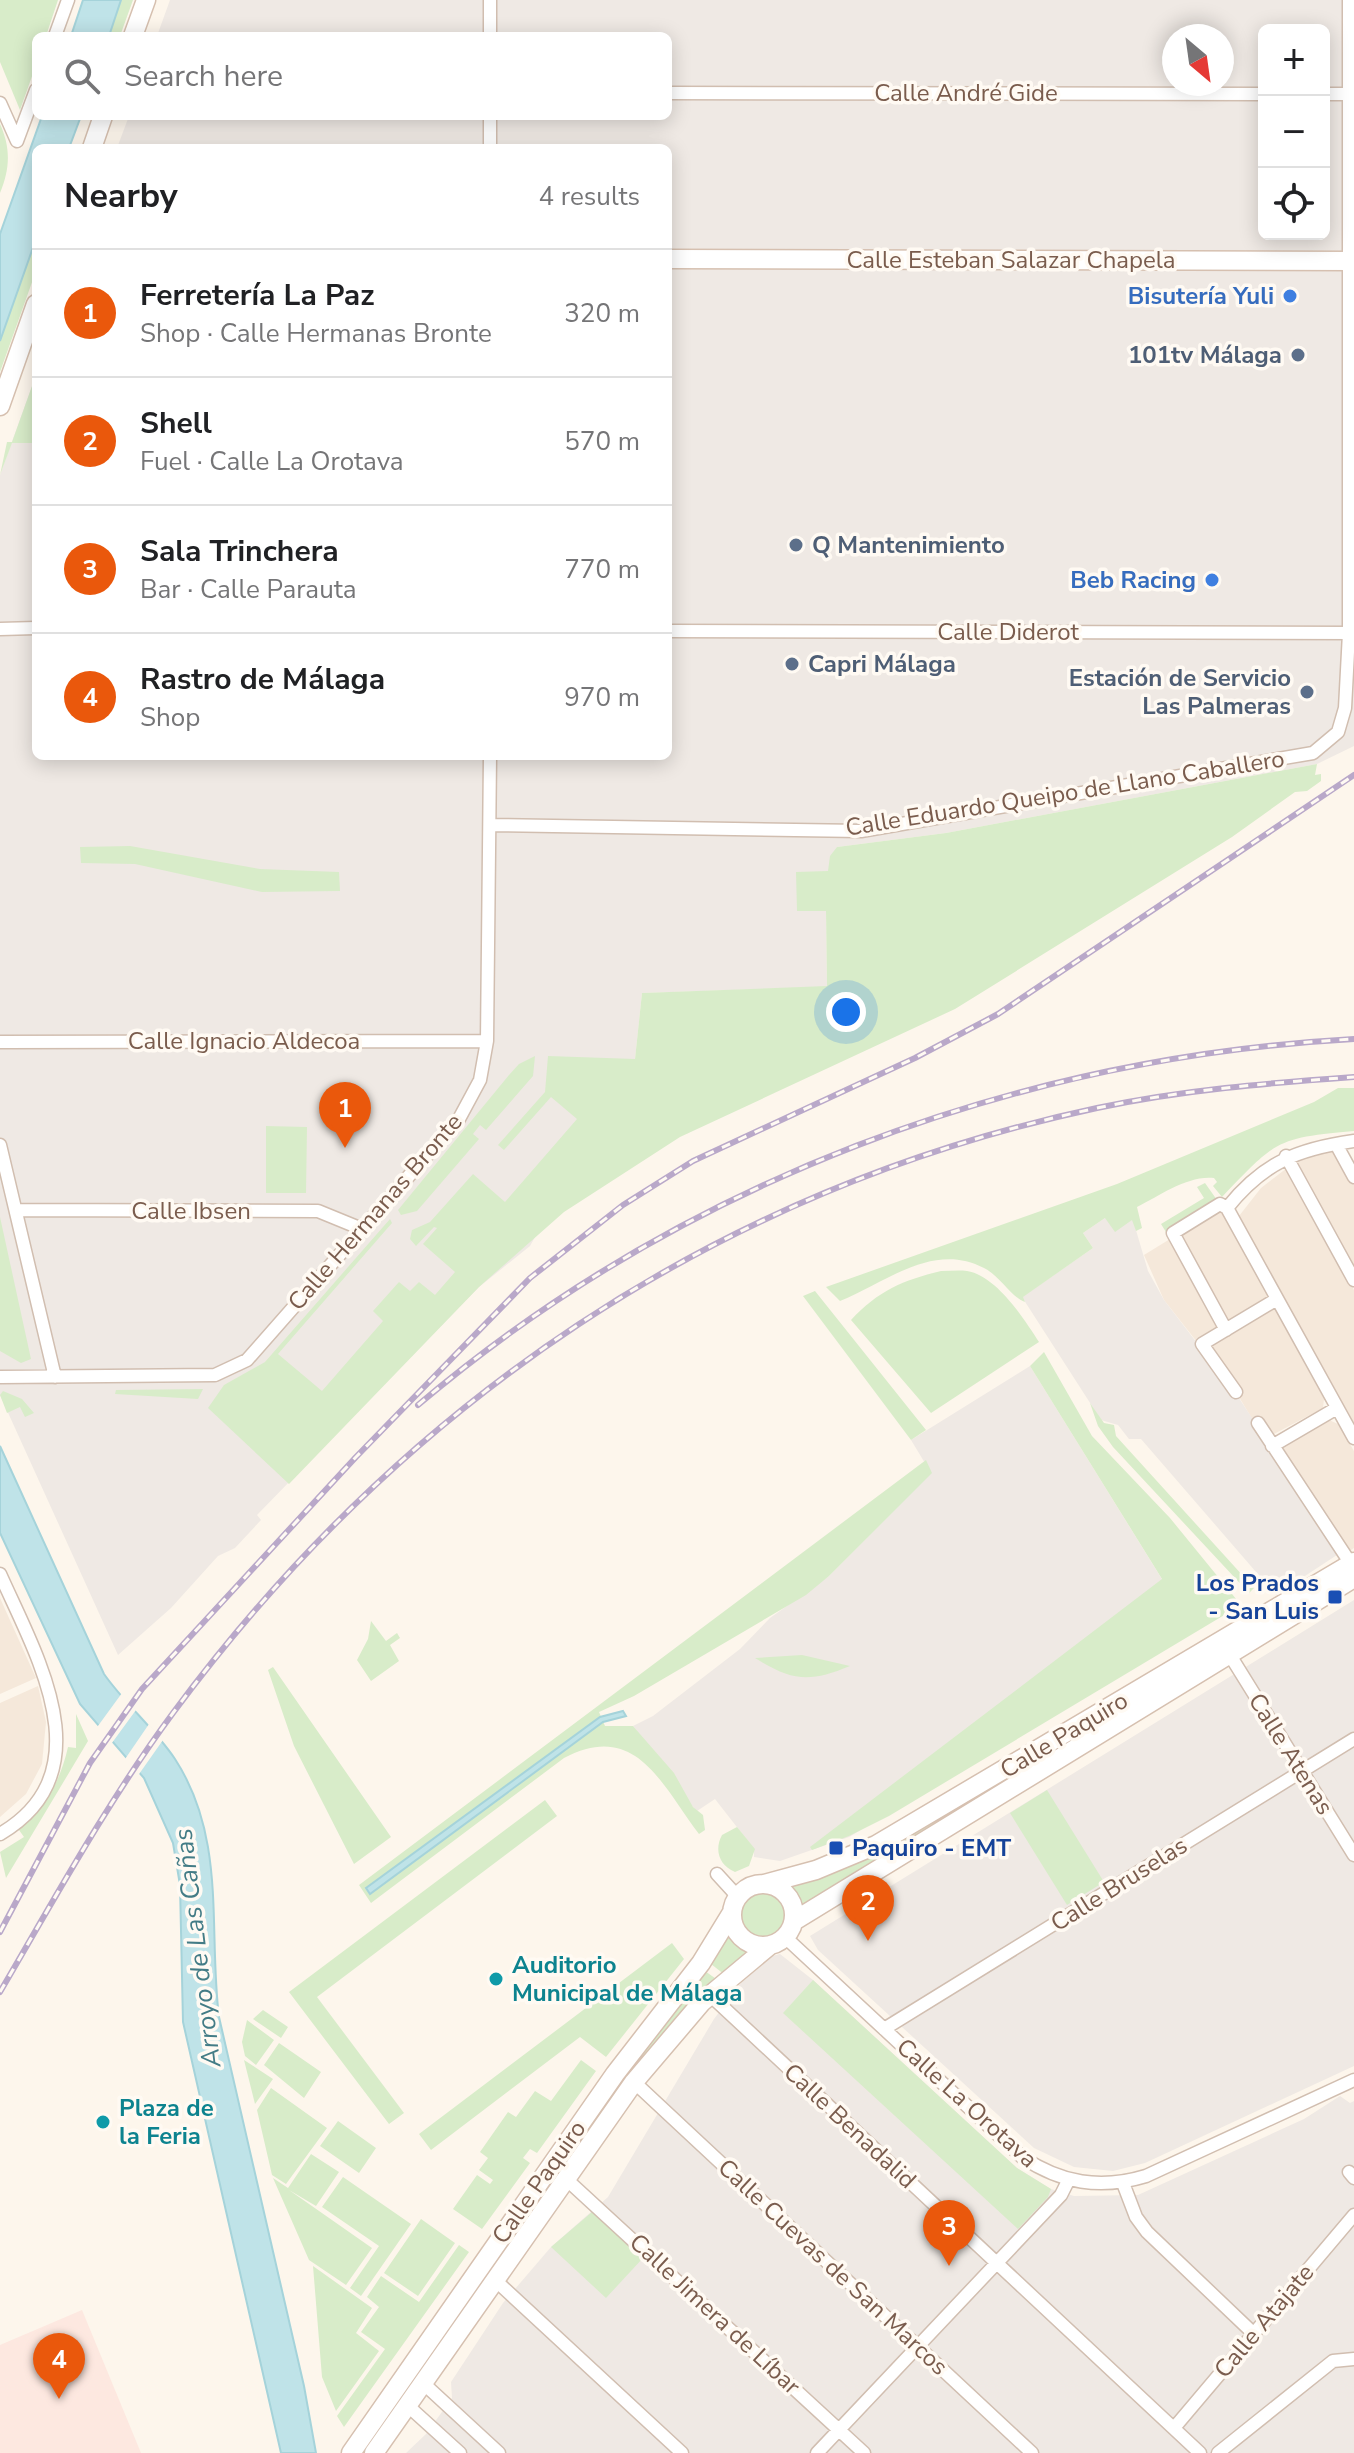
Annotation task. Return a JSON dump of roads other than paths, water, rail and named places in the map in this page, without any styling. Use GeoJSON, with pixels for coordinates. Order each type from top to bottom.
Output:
{"type":"FeatureCollection","features":[{"type":"Feature","properties":{"kind":"main road"},"geometry":{"type":"LineString","coordinates":[[134,32],[146,0]]}},
{"type":"Feature","properties":{"kind":"main road"},"geometry":{"type":"LineString","coordinates":[[93,144],[102,120]]}},
{"type":"Feature","properties":{"kind":"main road","name":"Calle Esteban Salazar Chapela"},"geometry":{"type":"LineString","coordinates":[[672,259],[1351,261]]}},
{"type":"Feature","properties":{"kind":"main road"},"geometry":{"type":"LineString","coordinates":[[0,406],[32,315]]}},
{"type":"Feature","properties":{"kind":"main road","name":"Calle Paquiro"},"geometry":{"type":"LineString","coordinates":[[374,2453],[634,2082],[710,1995],[783,1935],[1228,1652],[1353,1568]]}},
{"type":"Feature","properties":{"kind":"main road","name":"Calle Paquiro"},"geometry":{"type":"LineString","coordinates":[[764,1884],[816,1870],[876,1845],[1353,1568]]}},
{"type":"Feature","properties":{"kind":"main road"},"geometry":{"type":"LineString","coordinates":[[764,1884],[783,1891],[791,1899],[783,1935],[755,1946],[743,1939],[734,1928],[735,1906],[752,1885],[764,1884]]}},
{"type":"Feature","properties":{"kind":"main road","name":"Calle Paquiro"},"geometry":{"type":"LineString","coordinates":[[351,2453],[615,2074],[701,1963],[735,1906]]}},
{"type":"Feature","properties":{"kind":"street"},"geometry":{"type":"LineString","coordinates":[[56,32],[68,0]]}},
{"type":"Feature","properties":{"kind":"street"},"geometry":{"type":"LineString","coordinates":[[490,0],[490,32]]}},
{"type":"Feature","properties":{"kind":"street","name":"Calle Eduardo Queipo de Llano Caballero"},"geometry":{"type":"LineString","coordinates":[[492,825],[861,831],[1313,753],[1338,732],[1345,708],[1351,633],[1349,0]]}},
{"type":"Feature","properties":{"kind":"street","name":"Calle André Gide"},"geometry":{"type":"LineString","coordinates":[[672,93],[1258,94]]}},
{"type":"Feature","properties":{"kind":"street"},"geometry":{"type":"LineString","coordinates":[[1330,94],[1348,94]]}},
{"type":"Feature","properties":{"kind":"street"},"geometry":{"type":"LineString","coordinates":[[0,103],[17,141],[32,101]]}},
{"type":"Feature","properties":{"kind":"street"},"geometry":{"type":"LineString","coordinates":[[490,120],[490,144]]}},
{"type":"Feature","properties":{"kind":"street"},"geometry":{"type":"LineString","coordinates":[[1,632],[32,628]]}},
{"type":"Feature","properties":{"kind":"street","name":"Calle Diderot"},"geometry":{"type":"LineString","coordinates":[[672,631],[1351,633]]}},
{"type":"Feature","properties":{"kind":"street","name":"Calle Hermanas Bronte"},"geometry":{"type":"LineString","coordinates":[[0,1377],[215,1375],[231,1369],[247,1360],[459,1119],[480,1080],[487,1041],[492,825],[490,760]]}},
{"type":"Feature","properties":{"kind":"street","name":"Calle Ignacio Aldecoa"},"geometry":{"type":"LineString","coordinates":[[0,1042],[487,1041]]}},
{"type":"Feature","properties":{"kind":"street"},"geometry":{"type":"LineString","coordinates":[[1227,1208],[1244,1187],[1286,1156],[1354,1141]]}},
{"type":"Feature","properties":{"kind":"street"},"geometry":{"type":"LineString","coordinates":[[1336,1144],[1354,1177]]}},
{"type":"Feature","properties":{"kind":"street"},"geometry":{"type":"LineString","coordinates":[[0,1145],[55,1377]]}},
{"type":"Feature","properties":{"kind":"street"},"geometry":{"type":"LineString","coordinates":[[1286,1156],[1354,1280]]}},
{"type":"Feature","properties":{"kind":"street"},"geometry":{"type":"LineString","coordinates":[[1226,1330],[1173,1233],[1220,1204],[1227,1208],[1354,1438]]}},
{"type":"Feature","properties":{"kind":"street","name":"Calle Ibsen"},"geometry":{"type":"LineString","coordinates":[[16,1210],[318,1211],[362,1229]]}},
{"type":"Feature","properties":{"kind":"street"},"geometry":{"type":"LineString","coordinates":[[1236,1392],[1202,1344],[1277,1299]]}},
{"type":"Feature","properties":{"kind":"street"},"geometry":{"type":"LineString","coordinates":[[1272,1446],[1337,1408]]}},
{"type":"Feature","properties":{"kind":"street"},"geometry":{"type":"LineString","coordinates":[[1258,1423],[1353,1568]]}},
{"type":"Feature","properties":{"kind":"street"},"geometry":{"type":"LineString","coordinates":[[0,1574],[53,1696],[57,1720],[52,1767],[39,1798],[23,1817],[0,1834]]}},
{"type":"Feature","properties":{"kind":"street","name":"Calle Atenas"},"geometry":{"type":"LineString","coordinates":[[1228,1652],[1354,1855]]}},
{"type":"Feature","properties":{"kind":"street","name":"Calle Bruselas"},"geometry":{"type":"LineString","coordinates":[[884,2029],[1354,1739]]}},
{"type":"Feature","properties":{"kind":"street"},"geometry":{"type":"LineString","coordinates":[[717,1874],[735,1906]]}},
{"type":"Feature","properties":{"kind":"street","name":"Calle La Orotava"},"geometry":{"type":"LineString","coordinates":[[783,1935],[1022,2157],[1068,2181],[1123,2183],[1354,2080]]}},
{"type":"Feature","properties":{"kind":"street","name":"Calle Benadalid"},"geometry":{"type":"LineString","coordinates":[[710,1995],[1200,2453]]}},
{"type":"Feature","properties":{"kind":"street","name":"Calle Cuevas de San Marcos"},"geometry":{"type":"LineString","coordinates":[[634,2082],[1032,2453]]}},
{"type":"Feature","properties":{"kind":"street","name":"Calle Jimera de Líbar"},"geometry":{"type":"LineString","coordinates":[[565,2178],[864,2453]]}},
{"type":"Feature","properties":{"kind":"street"},"geometry":{"type":"LineString","coordinates":[[817,2453],[1061,2195],[1068,2181]]}},
{"type":"Feature","properties":{"kind":"street"},"geometry":{"type":"LineString","coordinates":[[1123,2183],[1136,2217],[1147,2232],[1253,2333]]}},
{"type":"Feature","properties":{"kind":"street","name":"Calle Atajate"},"geometry":{"type":"LineString","coordinates":[[1174,2428],[1354,2215]]}},
{"type":"Feature","properties":{"kind":"street"},"geometry":{"type":"LineString","coordinates":[[494,2279],[682,2453]]}},
{"type":"Feature","properties":{"kind":"street"},"geometry":{"type":"LineString","coordinates":[[1218,2453],[1333,2361],[1354,2359]]}},
{"type":"Feature","properties":{"kind":"street"},"geometry":{"type":"LineString","coordinates":[[423,2383],[499,2453]]}},
{"type":"Feature","properties":{"kind":"street"},"geometry":{"type":"LineString","coordinates":[[407,2405],[460,2453]]}},
{"type":"Feature","properties":{"kind":"water"},"geometry":{"type":"Polygon","coordinates":[[[83,0],[121,0],[110,32],[72,32],[83,0]]]}},
{"type":"Feature","properties":{"kind":"water"},"geometry":{"type":"Polygon","coordinates":[[[41,120],[80,120],[70,144],[32,144],[41,120]]]}},
{"type":"Feature","properties":{"kind":"water"},"geometry":{"type":"Polygon","coordinates":[[[32,144],[32,250],[0,341],[0,234],[32,144]]]}},
{"type":"Feature","properties":{"kind":"water","name":"Arroyo de Las Cañas"},"geometry":{"type":"Polygon","coordinates":[[[0,1446],[104,1674],[175,1759],[191,1789],[202,1821],[212,1885],[219,2017],[304,2386],[316,2453],[281,2453],[183,2022],[180,1885],[173,1843],[144,1778],[80,1704],[0,1533],[0,1446]]]}},
{"type":"Feature","properties":{"kind":"water"},"geometry":{"type":"Polygon","coordinates":[[[623,1711],[626,1716],[603,1722],[370,1894],[366,1888],[600,1717],[623,1711]]]}},
{"type":"Feature","properties":{"kind":"railway"},"geometry":{"type":"LineString","coordinates":[[0,1932],[90,1763],[142,1689],[356,1457],[530,1278],[623,1205],[693,1161],[915,1058],[998,1014],[1354,775]]}},
{"type":"Feature","properties":{"kind":"railway"},"geometry":{"type":"LineString","coordinates":[[418,1405],[519,1326],[627,1257],[739,1197],[856,1146],[977,1105],[1100,1073],[1226,1051],[1354,1039]]}},
{"type":"Feature","properties":{"kind":"railway"},"geometry":{"type":"LineString","coordinates":[[0,1992],[126,1780],[173,1713],[263,1601],[361,1499],[466,1406],[579,1324],[698,1253],[825,1193],[958,1144],[1097,1108],[1161,1096],[1354,1077]]}},
{"type":"Feature","properties":{"kind":"place","name":"Bisutería Yuli"},"geometry":{"type":"Point","coordinates":[1290,296]}},
{"type":"Feature","properties":{"kind":"place","name":"101tv Málaga"},"geometry":{"type":"Point","coordinates":[1298,355]}},
{"type":"Feature","properties":{"kind":"place","name":"Q Mantenimiento"},"geometry":{"type":"Point","coordinates":[796,545]}},
{"type":"Feature","properties":{"kind":"place","name":"Beb Racing"},"geometry":{"type":"Point","coordinates":[1212,580]}},
{"type":"Feature","properties":{"kind":"place","name":"Capri Málaga"},"geometry":{"type":"Point","coordinates":[792,664]}},
{"type":"Feature","properties":{"kind":"place","name":"Estación de Servicio Las Palmeras"},"geometry":{"type":"Point","coordinates":[1307,692]}},
{"type":"Feature","properties":{"kind":"place","name":"Ferretería La Paz"},"geometry":{"type":"Point","coordinates":[345,1148]}},
{"type":"Feature","properties":{"kind":"place","name":"Los Prados - San Luis"},"geometry":{"type":"Point","coordinates":[1335,1597]}},
{"type":"Feature","properties":{"kind":"place","name":"Paquiro - EMT"},"geometry":{"type":"Point","coordinates":[836,1848]}},
{"type":"Feature","properties":{"kind":"place","name":"Shell"},"geometry":{"type":"Point","coordinates":[868,1941]}},
{"type":"Feature","properties":{"kind":"place","name":"Auditorio Municipal de Málaga"},"geometry":{"type":"Point","coordinates":[496,1979]}},
{"type":"Feature","properties":{"kind":"place","name":"Plaza de la Feria"},"geometry":{"type":"Point","coordinates":[103,2122]}},
{"type":"Feature","properties":{"kind":"place","name":"Sala Trinchera"},"geometry":{"type":"Point","coordinates":[949,2266]}},
{"type":"Feature","properties":{"kind":"place","name":"Rastro de Málaga"},"geometry":{"type":"Point","coordinates":[59,2399]}}]}
